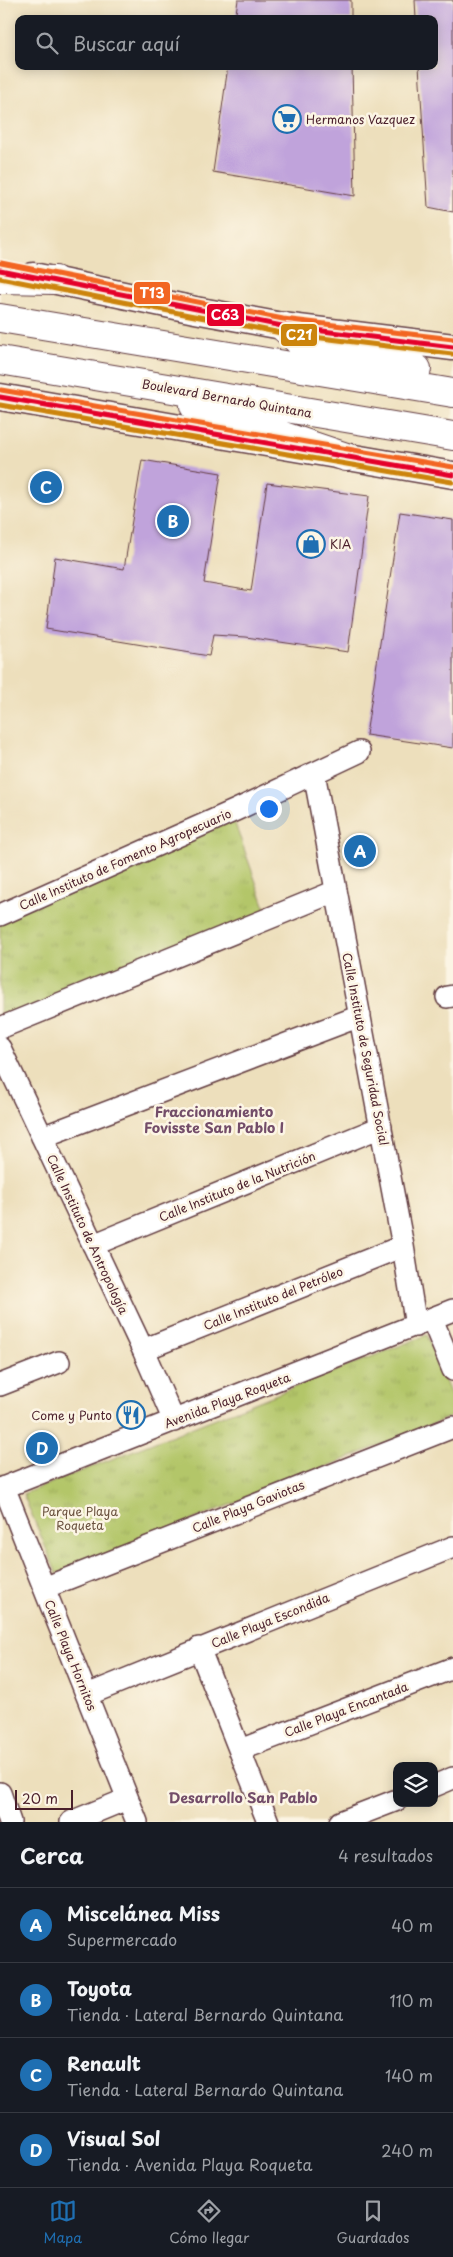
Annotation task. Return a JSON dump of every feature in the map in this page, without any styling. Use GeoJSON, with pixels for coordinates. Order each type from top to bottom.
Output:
{"type":"FeatureCollection","features":[{"type":"Feature","properties":{"kind":"main road"},"geometry":{"type":"LineString","coordinates":[[0,279],[54,280]]}},
{"type":"Feature","properties":{"kind":"main road"},"geometry":{"type":"LineString","coordinates":[[0,318],[453,393]]}},
{"type":"Feature","properties":{"kind":"main road"},"geometry":{"type":"LineString","coordinates":[[282,326],[303,345],[453,377]]}},
{"type":"Feature","properties":{"kind":"main road","name":"Boulevard Bernardo Quintana"},"geometry":{"type":"LineString","coordinates":[[0,360],[453,436]]}},
{"type":"Feature","properties":{"kind":"main road"},"geometry":{"type":"LineString","coordinates":[[112,379],[346,457]]}},
{"type":"Feature","properties":{"kind":"street"},"geometry":{"type":"LineString","coordinates":[[0,270],[282,326],[453,347]]}},
{"type":"Feature","properties":{"kind":"street"},"geometry":{"type":"LineString","coordinates":[[0,398],[453,475]]}},
{"type":"Feature","properties":{"kind":"street","name":"Calle Instituto de Fomento Agropecuario"},"geometry":{"type":"LineString","coordinates":[[0,915],[359,752]]}},
{"type":"Feature","properties":{"kind":"street","name":"Calle Instituto de Seguridad Social"},"geometry":{"type":"LineString","coordinates":[[314,773],[404,1246],[424,1323],[453,1370]]}},
{"type":"Feature","properties":{"kind":"street"},"geometry":{"type":"LineString","coordinates":[[0,1028],[336,891]]}},
{"type":"Feature","properties":{"kind":"street"},"geometry":{"type":"LineString","coordinates":[[42,1137],[360,1016]]}},
{"type":"Feature","properties":{"kind":"street","name":"Calle Instituto de Antropología"},"geometry":{"type":"LineString","coordinates":[[0,1048],[143,1350],[174,1421]]}},
{"type":"Feature","properties":{"kind":"street","name":"Calle Instituto de la Nutrición"},"geometry":{"type":"LineString","coordinates":[[93,1245],[381,1127]]}},
{"type":"Feature","properties":{"kind":"street","name":"Calle Instituto del Petróleo"},"geometry":{"type":"LineString","coordinates":[[143,1350],[404,1246]]}},
{"type":"Feature","properties":{"kind":"street","name":"Avenida Playa Roqueta"},"geometry":{"type":"LineString","coordinates":[[2,1488],[453,1310]]}},
{"type":"Feature","properties":{"kind":"street"},"geometry":{"type":"LineString","coordinates":[[0,1386],[59,1362]]}},
{"type":"Feature","properties":{"kind":"street","name":"Calle Playa Gaviotas"},"geometry":{"type":"LineString","coordinates":[[44,1588],[453,1427]]}},
{"type":"Feature","properties":{"kind":"street","name":"Calle Playa Hornitos"},"geometry":{"type":"LineString","coordinates":[[2,1488],[137,1822]]}},
{"type":"Feature","properties":{"kind":"street","name":"Calle Playa Escondida"},"geometry":{"type":"LineString","coordinates":[[87,1695],[199,1648],[453,1547]]}},
{"type":"Feature","properties":{"kind":"street"},"geometry":{"type":"LineString","coordinates":[[199,1648],[268,1822]]}},
{"type":"Feature","properties":{"kind":"street","name":"Calle Playa Encantada"},"geometry":{"type":"LineString","coordinates":[[240,1750],[453,1668]]}},
{"type":"Feature","properties":{"kind":"street"},"geometry":{"type":"LineString","coordinates":[[438,1784],[453,1778]]}},
{"type":"Feature","properties":{"kind":"street"},"geometry":{"type":"LineString","coordinates":[[0,1793],[10,1822]]}},
{"type":"Feature","properties":{"kind":"street"},"geometry":{"type":"LineString","coordinates":[[70,1822],[127,1799]]}},
{"type":"Feature","properties":{"kind":"street"},"geometry":{"type":"LineString","coordinates":[[340,1822],[393,1802]]}},
{"type":"Feature","properties":{"kind":"green space"},"geometry":{"type":"Polygon","coordinates":[[[233,818],[267,913],[0,1025],[0,920],[233,818]]]}},
{"type":"Feature","properties":{"kind":"green space","name":"Parque Playa Roqueta"},"geometry":{"type":"Polygon","coordinates":[[[427,1335],[453,1401],[453,1416],[57,1574],[23,1494],[427,1335]]]}},
{"type":"Feature","properties":{"kind":"building"},"geometry":{"type":"Polygon","coordinates":[[[238,0],[351,0],[351,15],[236,15],[238,0]]]}},
{"type":"Feature","properties":{"kind":"building"},"geometry":{"type":"Polygon","coordinates":[[[415,0],[453,0],[453,212],[428,207],[419,70],[438,70],[438,15],[416,15],[415,0]]]}},
{"type":"Feature","properties":{"kind":"building","name":"Hermanos Vazquez"},"geometry":{"type":"Polygon","coordinates":[[[227,70],[352,70],[355,196],[213,172],[227,70]]]}},
{"type":"Feature","properties":{"kind":"building"},"geometry":{"type":"Polygon","coordinates":[[[142,460],[221,473],[204,583],[251,591],[267,483],[369,496],[348,652],[246,637],[213,635],[209,656],[46,629],[55,557],[124,569],[142,460]]]}},
{"type":"Feature","properties":{"kind":"building"},"geometry":{"type":"Polygon","coordinates":[[[400,512],[453,520],[453,748],[366,735],[400,512]]]}},
{"type":"Feature","properties":{"kind":"transit line","name":"T13"},"geometry":{"type":"LineString","coordinates":[[1,263],[283,319],[453,339]]}},
{"type":"Feature","properties":{"kind":"transit line","name":"C63"},"geometry":{"type":"LineString","coordinates":[[0,270],[282,326],[453,347]]}},
{"type":"Feature","properties":{"kind":"transit line","name":"C21"},"geometry":{"type":"LineString","coordinates":[[0,278],[281,333],[452,354]]}},
{"type":"Feature","properties":{"kind":"transit line","name":"T13"},"geometry":{"type":"LineString","coordinates":[[1,390],[453,467]]}},
{"type":"Feature","properties":{"kind":"transit line","name":"C63"},"geometry":{"type":"LineString","coordinates":[[0,397],[453,475]]}},
{"type":"Feature","properties":{"kind":"transit line","name":"C21"},"geometry":{"type":"LineString","coordinates":[[0,405],[452,482]]}},
{"type":"Feature","properties":{"kind":"place","name":"Hermanos Vazquez"},"geometry":{"type":"Point","coordinates":[287,119]}},
{"type":"Feature","properties":{"kind":"place","name":"Renault"},"geometry":{"type":"Point","coordinates":[46,487]}},
{"type":"Feature","properties":{"kind":"place","name":"Toyota"},"geometry":{"type":"Point","coordinates":[173,521]}},
{"type":"Feature","properties":{"kind":"place","name":"KIA"},"geometry":{"type":"Point","coordinates":[311,544]}},
{"type":"Feature","properties":{"kind":"place","name":"Miscelánea Miss"},"geometry":{"type":"Point","coordinates":[360,851]}},
{"type":"Feature","properties":{"kind":"place","name":"Come y Punto"},"geometry":{"type":"Point","coordinates":[131,1415]}},
{"type":"Feature","properties":{"kind":"place","name":"Visual Sol"},"geometry":{"type":"Point","coordinates":[42,1448]}},
{"type":"Feature","properties":{"kind":"district","name":"Fraccionamiento Fovisste San Pablo I"},"geometry":{"type":"Point","coordinates":[214,1120]}},
{"type":"Feature","properties":{"kind":"district","name":"Desarrollo San Pablo"},"geometry":{"type":"Point","coordinates":[243,1797]}}]}
